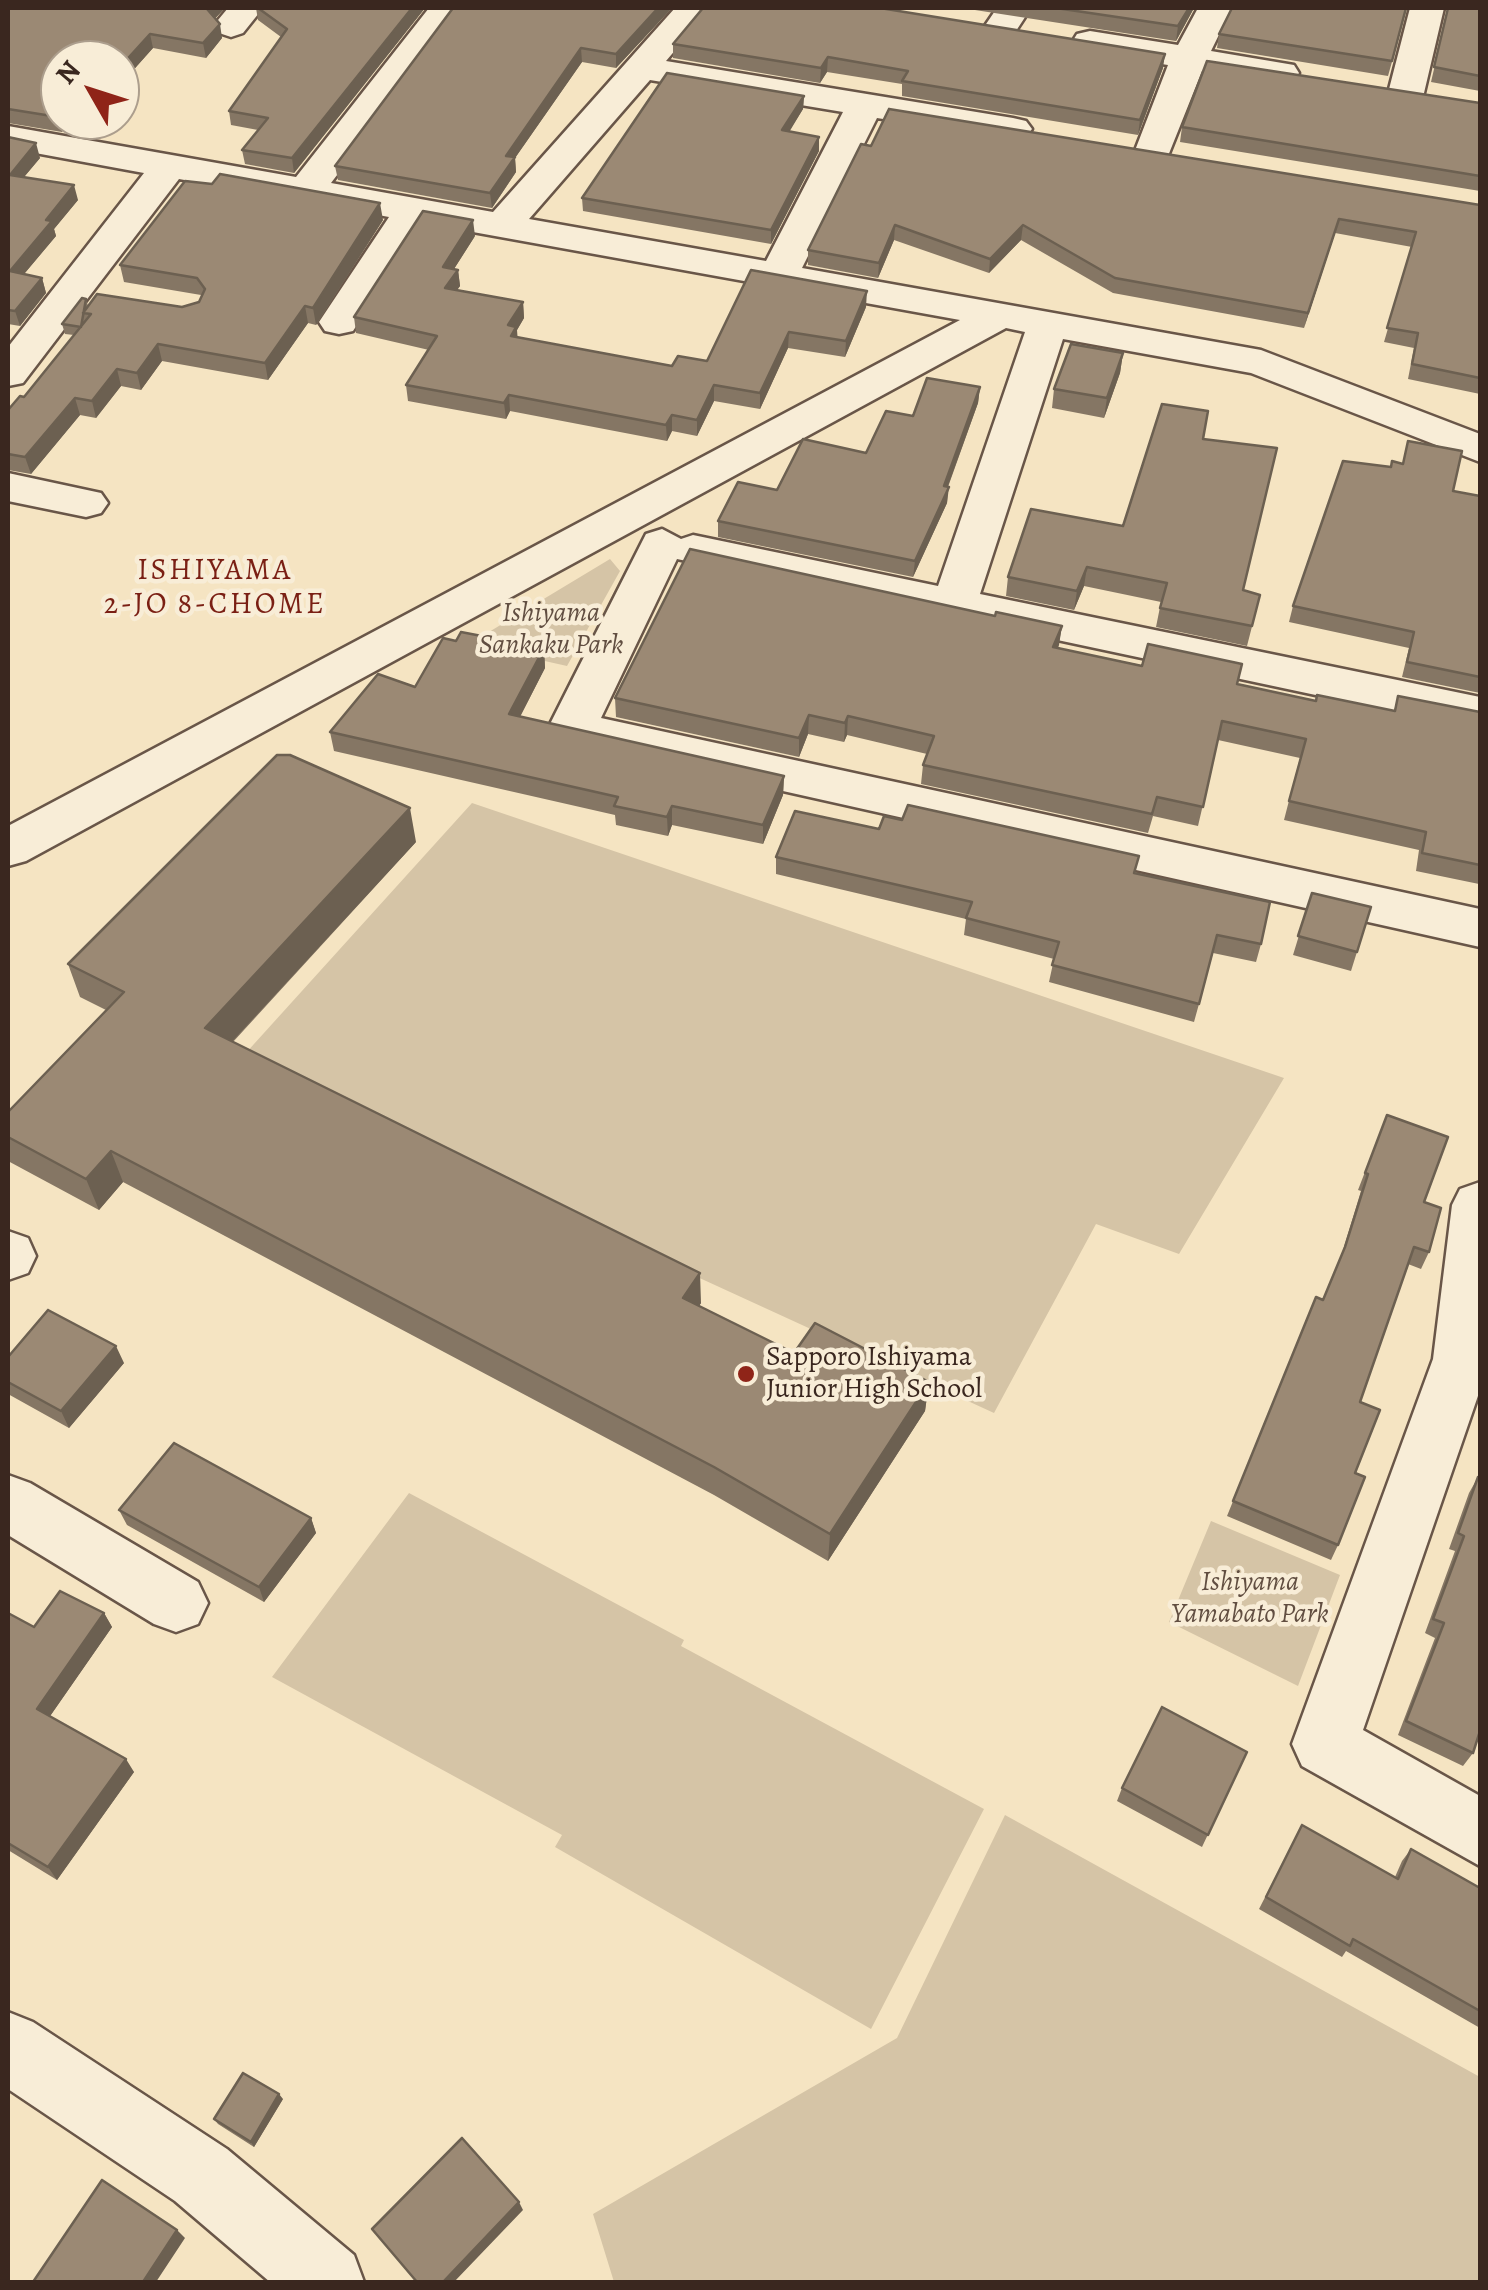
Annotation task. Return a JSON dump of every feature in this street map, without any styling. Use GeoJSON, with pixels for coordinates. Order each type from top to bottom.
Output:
{"type":"FeatureCollection","features":[{"type":"Feature","properties":{"kind":"street"},"geometry":{"type":"LineString","coordinates":[[306,190],[447,8]]}},
{"type":"Feature","properties":{"kind":"street"},"geometry":{"type":"LineString","coordinates":[[503,225],[694,8]]}},
{"type":"Feature","properties":{"kind":"street"},"geometry":{"type":"LineString","coordinates":[[1153,153],[1189,58],[1215,8]]}},
{"type":"Feature","properties":{"kind":"street"},"geometry":{"type":"LineString","coordinates":[[1406,93],[1427,8]]}},
{"type":"Feature","properties":{"kind":"street"},"geometry":{"type":"LineString","coordinates":[[994,19],[1049,35],[1308,77]]}},
{"type":"Feature","properties":{"kind":"street"},"geometry":{"type":"LineString","coordinates":[[641,68],[1057,137]]}},
{"type":"Feature","properties":{"kind":"street"},"geometry":{"type":"LineString","coordinates":[[1367,86],[1443,99]]}},
{"type":"Feature","properties":{"kind":"street"},"geometry":{"type":"LineString","coordinates":[[779,275],[864,105]]}},
{"type":"Feature","properties":{"kind":"street"},"geometry":{"type":"LineString","coordinates":[[8,137],[1261,362],[1480,449]]}},
{"type":"Feature","properties":{"kind":"street"},"geometry":{"type":"LineString","coordinates":[[1114,146],[1192,159]]}},
{"type":"Feature","properties":{"kind":"street"},"geometry":{"type":"LineString","coordinates":[[8,374],[92,293],[169,166]]}},
{"type":"Feature","properties":{"kind":"street"},"geometry":{"type":"LineString","coordinates":[[338,322],[413,209]]}},
{"type":"Feature","properties":{"kind":"street"},"geometry":{"type":"LineString","coordinates":[[8,848],[1002,314]]}},
{"type":"Feature","properties":{"kind":"street"},"geometry":{"type":"LineString","coordinates":[[954,604],[1048,324]]}},
{"type":"Feature","properties":{"kind":"street"},"geometry":{"type":"LineString","coordinates":[[8,488],[86,504]]}},
{"type":"Feature","properties":{"kind":"street"},"geometry":{"type":"LineString","coordinates":[[597,531],[1480,714]]}},
{"type":"Feature","properties":{"kind":"street"},"geometry":{"type":"LineString","coordinates":[[662,544],[572,728],[1480,928]]}},
{"type":"Feature","properties":{"kind":"street"},"geometry":{"type":"LineString","coordinates":[[1480,1205],[1471,1362],[1326,1744],[1480,1832]]}},
{"type":"Feature","properties":{"kind":"street"},"geometry":{"type":"LineString","coordinates":[[8,1503],[176,1603]]}},
{"type":"Feature","properties":{"kind":"street"},"geometry":{"type":"LineString","coordinates":[[8,2047],[201,2175],[327,2282]]}},
{"type":"Feature","properties":{"kind":"green space","name":"Ishiyama Sankaku Park"},"geometry":{"type":"Polygon","coordinates":[[[610,559],[620,571],[567,666],[469,644],[610,559]]]}},
{"type":"Feature","properties":{"kind":"green space"},"geometry":{"type":"Polygon","coordinates":[[[472,803],[1284,1078],[1179,1254],[1096,1224],[994,1413],[235,1065],[472,803]]]}},
{"type":"Feature","properties":{"kind":"green space"},"geometry":{"type":"Polygon","coordinates":[[[409,1493],[684,1640],[681,1646],[984,1809],[871,2029],[555,1847],[562,1835],[272,1677],[409,1493]]]}},
{"type":"Feature","properties":{"kind":"green space","name":"Ishiyama Yamabato Park"},"geometry":{"type":"Polygon","coordinates":[[[1211,1521],[1340,1575],[1298,1686],[1169,1622],[1211,1521]]]}},
{"type":"Feature","properties":{"kind":"green space"},"geometry":{"type":"Polygon","coordinates":[[[1005,1815],[1480,2077],[1480,2282],[614,2282],[593,2214],[897,2038],[1005,1815]]]}},
{"type":"Feature","properties":{"kind":"building"},"geometry":{"type":"Polygon","coordinates":[[[8,8],[209,8],[220,24],[203,43],[150,34],[140,45],[140,40],[40,40],[40,114],[8,109],[8,8]]]}},
{"type":"Feature","properties":{"kind":"building"},"geometry":{"type":"Polygon","coordinates":[[[258,8],[412,8],[292,158],[242,150],[268,118],[229,111],[287,29],[258,8]]]}},
{"type":"Feature","properties":{"kind":"building"},"geometry":{"type":"Polygon","coordinates":[[[453,8],[658,8],[616,54],[581,48],[506,156],[515,157],[490,193],[335,166],[453,8]]]}},
{"type":"Feature","properties":{"kind":"building"},"geometry":{"type":"Polygon","coordinates":[[[703,8],[880,8],[1165,54],[1140,120],[902,81],[908,71],[828,57],[821,68],[673,44],[703,8]]]}},
{"type":"Feature","properties":{"kind":"building"},"geometry":{"type":"Polygon","coordinates":[[[1056,8],[1189,8],[1178,26],[1056,8]]]}},
{"type":"Feature","properties":{"kind":"building"},"geometry":{"type":"Polygon","coordinates":[[[1232,8],[1406,8],[1392,61],[1219,34],[1232,8]]]}},
{"type":"Feature","properties":{"kind":"building"},"geometry":{"type":"Polygon","coordinates":[[[1448,8],[1480,8],[1480,76],[1434,67],[1448,8]]]}},
{"type":"Feature","properties":{"kind":"building"},"geometry":{"type":"Polygon","coordinates":[[[1207,61],[1480,103],[1480,176],[1182,127],[1207,61]]]}},
{"type":"Feature","properties":{"kind":"building"},"geometry":{"type":"Polygon","coordinates":[[[667,73],[804,96],[782,130],[819,137],[771,230],[582,198],[667,73]]]}},
{"type":"Feature","properties":{"kind":"building"},"geometry":{"type":"Polygon","coordinates":[[[889,109],[1480,205],[1480,378],[1412,364],[1418,333],[1387,328],[1416,232],[1339,219],[1308,313],[1115,278],[1023,225],[990,259],[895,225],[879,263],[808,250],[861,144],[871,146],[889,109]]]}},
{"type":"Feature","properties":{"kind":"building"},"geometry":{"type":"Polygon","coordinates":[[[8,137],[36,143],[10,175],[74,185],[46,220],[52,221],[10,271],[42,278],[15,311],[8,310],[8,137]]]}},
{"type":"Feature","properties":{"kind":"building"},"geometry":{"type":"Polygon","coordinates":[[[220,174],[380,203],[313,308],[305,306],[265,363],[158,344],[137,373],[117,369],[92,401],[75,398],[25,457],[8,454],[8,410],[20,396],[24,397],[91,314],[83,313],[97,294],[182,307],[199,302],[205,289],[197,278],[120,265],[185,181],[212,184],[220,174]]]}},
{"type":"Feature","properties":{"kind":"building"},"geometry":{"type":"Polygon","coordinates":[[[423,211],[473,220],[443,267],[458,270],[445,288],[523,302],[508,325],[516,327],[511,336],[672,366],[678,356],[707,361],[751,270],[867,291],[846,341],[789,332],[760,393],[714,385],[697,420],[672,415],[666,425],[509,395],[504,403],[406,385],[437,336],[354,317],[423,211]]]}},
{"type":"Feature","properties":{"kind":"building"},"geometry":{"type":"Polygon","coordinates":[[[82,298],[86,299],[81,327],[62,324],[82,298]]]}},
{"type":"Feature","properties":{"kind":"building"},"geometry":{"type":"Polygon","coordinates":[[[1071,344],[1123,353],[1107,398],[1054,389],[1071,344]]]}},
{"type":"Feature","properties":{"kind":"building"},"geometry":{"type":"Polygon","coordinates":[[[927,378],[980,387],[944,486],[949,487],[915,561],[718,521],[738,482],[777,490],[803,439],[866,453],[886,411],[913,416],[927,378]]]}},
{"type":"Feature","properties":{"kind":"building"},"geometry":{"type":"Polygon","coordinates":[[[1162,404],[1208,411],[1203,439],[1277,448],[1243,590],[1260,595],[1252,626],[1160,608],[1167,583],[1087,567],[1077,591],[1008,577],[1031,509],[1123,526],[1162,404]]]}},
{"type":"Feature","properties":{"kind":"building"},"geometry":{"type":"Polygon","coordinates":[[[1408,441],[1462,451],[1453,491],[1480,496],[1480,677],[1407,662],[1414,632],[1293,606],[1343,461],[1391,467],[1392,461],[1403,464],[1408,441]]]}},
{"type":"Feature","properties":{"kind":"building"},"geometry":{"type":"Polygon","coordinates":[[[690,549],[995,616],[996,612],[1062,626],[1053,647],[1142,666],[1148,644],[1242,664],[1237,684],[1316,701],[1317,695],[1395,711],[1398,696],[1480,712],[1480,865],[1422,853],[1426,832],[1289,801],[1306,739],[1222,721],[1203,807],[1157,797],[1152,814],[923,765],[934,736],[848,716],[845,723],[809,715],[799,738],[615,698],[690,549]]]}},
{"type":"Feature","properties":{"kind":"building"},"geometry":{"type":"Polygon","coordinates":[[[461,632],[544,648],[509,714],[784,776],[763,825],[672,806],[667,817],[614,806],[618,797],[330,732],[378,674],[415,687],[443,638],[456,641],[461,632]]]}},
{"type":"Feature","properties":{"kind":"building"},"geometry":{"type":"Polygon","coordinates":[[[277,755],[290,755],[410,808],[205,1028],[700,1273],[683,1298],[794,1353],[815,1323],[929,1382],[830,1534],[714,1467],[111,1151],[86,1179],[8,1137],[8,1112],[124,992],[68,964],[277,755]]]}},
{"type":"Feature","properties":{"kind":"building"},"geometry":{"type":"Polygon","coordinates":[[[908,805],[1139,856],[1134,873],[1270,902],[1261,944],[1217,935],[1199,1004],[1052,965],[1059,942],[966,918],[972,902],[776,857],[795,811],[879,829],[884,816],[902,820],[908,805]]]}},
{"type":"Feature","properties":{"kind":"building"},"geometry":{"type":"Polygon","coordinates":[[[1312,893],[1371,907],[1357,952],[1298,936],[1312,893]]]}},
{"type":"Feature","properties":{"kind":"building"},"geometry":{"type":"Polygon","coordinates":[[[1387,1115],[1448,1137],[1424,1202],[1441,1208],[1429,1252],[1414,1247],[1360,1402],[1380,1410],[1355,1473],[1365,1477],[1338,1545],[1233,1501],[1316,1297],[1323,1300],[1345,1247],[1368,1174],[1365,1173],[1387,1115]]]}},
{"type":"Feature","properties":{"kind":"building"},"geometry":{"type":"Polygon","coordinates":[[[48,1310],[116,1346],[61,1411],[8,1382],[8,1357],[48,1310]]]}},
{"type":"Feature","properties":{"kind":"building"},"geometry":{"type":"Polygon","coordinates":[[[174,1443],[311,1518],[259,1587],[119,1510],[174,1443]]]}},
{"type":"Feature","properties":{"kind":"building"},"geometry":{"type":"Polygon","coordinates":[[[1478,1477],[1480,1731],[1473,1753],[1406,1721],[1444,1623],[1433,1619],[1464,1536],[1458,1533],[1478,1477]]]}},
{"type":"Feature","properties":{"kind":"building"},"geometry":{"type":"Polygon","coordinates":[[[60,1591],[104,1613],[37,1709],[126,1759],[48,1867],[8,1843],[8,1613],[34,1627],[60,1591]]]}},
{"type":"Feature","properties":{"kind":"building"},"geometry":{"type":"Polygon","coordinates":[[[1162,1707],[1247,1752],[1208,1835],[1122,1788],[1162,1707]]]}},
{"type":"Feature","properties":{"kind":"building"},"geometry":{"type":"Polygon","coordinates":[[[1302,1825],[1398,1879],[1411,1849],[1480,1888],[1480,2011],[1353,1939],[1350,1946],[1266,1897],[1302,1825]]]}},
{"type":"Feature","properties":{"kind":"building"},"geometry":{"type":"Polygon","coordinates":[[[243,2073],[279,2094],[251,2142],[214,2119],[243,2073]]]}},
{"type":"Feature","properties":{"kind":"building"},"geometry":{"type":"Polygon","coordinates":[[[462,2138],[519,2202],[443,2282],[417,2282],[372,2229],[462,2138]]]}},
{"type":"Feature","properties":{"kind":"building"},"geometry":{"type":"Polygon","coordinates":[[[102,2180],[177,2230],[143,2282],[33,2282],[102,2180]]]}},
{"type":"Feature","properties":{"kind":"place","name":"Sapporo Ishiyama Junior High School"},"geometry":{"type":"Point","coordinates":[746,1374]}},
{"type":"Feature","properties":{"kind":"district","name":"ISHIYAMA 2-JO 8-CHOME"},"geometry":{"type":"Point","coordinates":[215,589]}}]}
